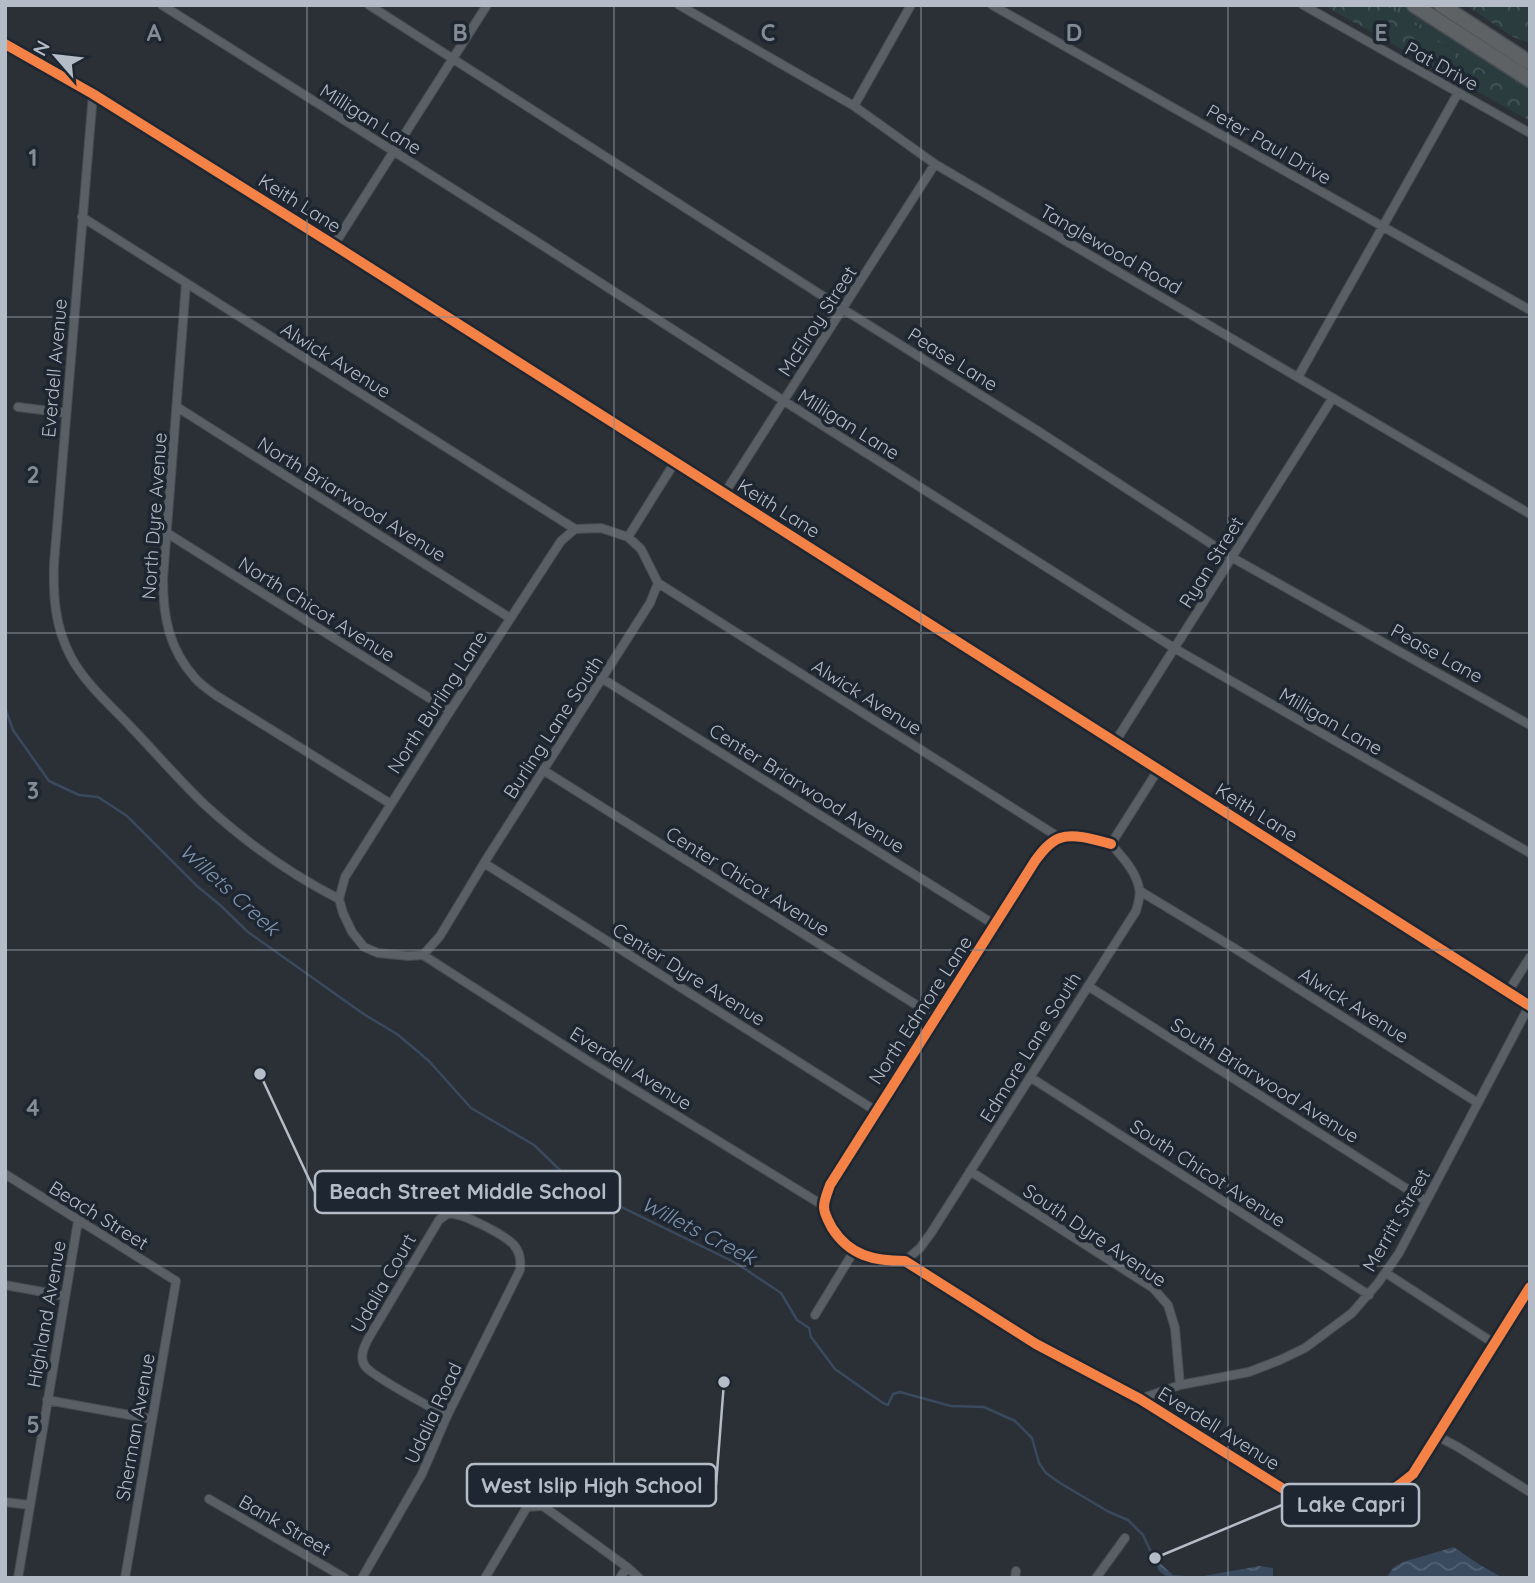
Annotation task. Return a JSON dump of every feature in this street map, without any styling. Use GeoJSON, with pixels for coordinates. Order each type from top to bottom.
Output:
{"type":"FeatureCollection","features":[{"type":"Feature","properties":{"kind":"highway"},"geometry":{"type":"LineString","coordinates":[[1414,5],[1530,80]]}},
{"type":"Feature","properties":{"kind":"highway"},"geometry":{"type":"LineString","coordinates":[[1441,5],[1530,63]]}},
{"type":"Feature","properties":{"kind":"highway"},"geometry":{"type":"LineString","coordinates":[[1475,27],[1530,54]]}},
{"type":"Feature","properties":{"kind":"street","name":"Milligan Lane"},"geometry":{"type":"LineString","coordinates":[[162,5],[1174,648],[1530,853]]}},
{"type":"Feature","properties":{"kind":"street","name":"Pease Lane"},"geometry":{"type":"LineString","coordinates":[[369,5],[1233,558],[1530,725]]}},
{"type":"Feature","properties":{"kind":"street"},"geometry":{"type":"LineString","coordinates":[[334,245],[487,5]]}},
{"type":"Feature","properties":{"kind":"street","name":"Tanglewood Road"},"geometry":{"type":"LineString","coordinates":[[680,5],[854,106],[934,164],[1530,514]]}},
{"type":"Feature","properties":{"kind":"street"},"geometry":{"type":"LineString","coordinates":[[854,106],[911,5]]}},
{"type":"Feature","properties":{"kind":"street","name":"Peter Paul Drive"},"geometry":{"type":"LineString","coordinates":[[992,5],[1530,310]]}},
{"type":"Feature","properties":{"kind":"street","name":"Pat Drive"},"geometry":{"type":"LineString","coordinates":[[1303,5],[1530,133]]}},
{"type":"Feature","properties":{"kind":"street","name":"Keith Lane"},"geometry":{"type":"LineString","coordinates":[[5,44],[93,94],[334,245],[1529,1006]]}},
{"type":"Feature","properties":{"kind":"street"},"geometry":{"type":"LineString","coordinates":[[1298,377],[1458,93]]}},
{"type":"Feature","properties":{"kind":"street","name":"Everdell Avenue"},"geometry":{"type":"LineString","coordinates":[[93,94],[54,564],[56,616],[72,660],[99,693],[204,804],[255,848],[339,899]]}},
{"type":"Feature","properties":{"kind":"street","name":"McElroy Street"},"geometry":{"type":"LineString","coordinates":[[724,494],[934,164]]}},
{"type":"Feature","properties":{"kind":"street","name":"Alwick Avenue"},"geometry":{"type":"LineString","coordinates":[[82,216],[575,529]]}},
{"type":"Feature","properties":{"kind":"street","name":"North Dyre Avenue"},"geometry":{"type":"LineString","coordinates":[[186,283],[163,579],[163,606],[169,634],[181,660],[196,680],[217,696],[391,804]]}},
{"type":"Feature","properties":{"kind":"street","name":"Ryan Street"},"geometry":{"type":"LineString","coordinates":[[1115,742],[1332,399]]}},
{"type":"Feature","properties":{"kind":"street"},"geometry":{"type":"LineString","coordinates":[[18,407],[66,413]]}},
{"type":"Feature","properties":{"kind":"street","name":"North Briarwood Avenue"},"geometry":{"type":"LineString","coordinates":[[177,407],[510,618]]}},
{"type":"Feature","properties":{"kind":"street"},"geometry":{"type":"LineString","coordinates":[[628,537],[675,463]]}},
{"type":"Feature","properties":{"kind":"street"},"geometry":{"type":"LineString","coordinates":[[575,529],[601,528],[628,537],[641,549],[658,583]]}},
{"type":"Feature","properties":{"kind":"street","name":"North Burling Lane"},"geometry":{"type":"LineString","coordinates":[[339,899],[345,877],[450,711],[561,541],[575,529]]}},
{"type":"Feature","properties":{"kind":"street","name":"North Chicot Avenue"},"geometry":{"type":"LineString","coordinates":[[167,533],[450,711]]}},
{"type":"Feature","properties":{"kind":"street","name":"Alwick Avenue"},"geometry":{"type":"LineString","coordinates":[[658,583],[1060,838]]}},
{"type":"Feature","properties":{"kind":"street","name":"Burling Lane South"},"geometry":{"type":"LineString","coordinates":[[423,954],[440,936],[603,679],[650,603],[658,583]]}},
{"type":"Feature","properties":{"kind":"street","name":"Center Briarwood Avenue"},"geometry":{"type":"LineString","coordinates":[[603,679],[995,925]]}},
{"type":"Feature","properties":{"kind":"street","name":"Center Chicot Avenue"},"geometry":{"type":"LineString","coordinates":[[543,770],[937,1018]]}},
{"type":"Feature","properties":{"kind":"street"},"geometry":{"type":"LineString","coordinates":[[1111,844],[1158,770]]}},
{"type":"Feature","properties":{"kind":"street"},"geometry":{"type":"LineString","coordinates":[[1060,838],[1090,838],[1111,844],[1136,877],[1140,891]]}},
{"type":"Feature","properties":{"kind":"street","name":"North Edmore Lane"},"geometry":{"type":"LineString","coordinates":[[824,1206],[830,1185],[1035,861],[1046,847],[1060,838]]}},
{"type":"Feature","properties":{"kind":"street","name":"Center Dyre Avenue"},"geometry":{"type":"LineString","coordinates":[[484,863],[876,1111]]}},
{"type":"Feature","properties":{"kind":"street","name":"Alwick Avenue"},"geometry":{"type":"LineString","coordinates":[[1140,891],[1478,1103]]}},
{"type":"Feature","properties":{"kind":"street","name":"Edmore Lane South"},"geometry":{"type":"LineString","coordinates":[[905,1261],[920,1248],[1136,911],[1140,891]]}},
{"type":"Feature","properties":{"kind":"street"},"geometry":{"type":"LineString","coordinates":[[339,899],[352,932],[365,947],[378,953],[408,956],[423,954]]}},
{"type":"Feature","properties":{"kind":"street","name":"Everdell Avenue"},"geometry":{"type":"LineString","coordinates":[[423,954],[824,1206]]}},
{"type":"Feature","properties":{"kind":"street"},"geometry":{"type":"LineString","coordinates":[[1508,992],[1530,957]]}},
{"type":"Feature","properties":{"kind":"street","name":"South Briarwood Avenue"},"geometry":{"type":"LineString","coordinates":[[1088,986],[1426,1201]]}},
{"type":"Feature","properties":{"kind":"street","name":"Merritt Street"},"geometry":{"type":"LineString","coordinates":[[1140,1399],[1180,1385],[1249,1373],[1304,1348],[1352,1313],[1399,1253],[1529,1006]]}},
{"type":"Feature","properties":{"kind":"street","name":"South Chicot Avenue"},"geometry":{"type":"LineString","coordinates":[[1030,1077],[1369,1294]]}},
{"type":"Feature","properties":{"kind":"street","name":"South Dyre Avenue"},"geometry":{"type":"LineString","coordinates":[[970,1171],[1153,1288],[1168,1305],[1175,1328],[1180,1385]]}},
{"type":"Feature","properties":{"kind":"street","name":"Beach Street"},"geometry":{"type":"LineString","coordinates":[[5,1174],[176,1281]]}},
{"type":"Feature","properties":{"kind":"street"},"geometry":{"type":"LineString","coordinates":[[815,1315],[854,1251],[839,1238],[827,1219],[824,1206]]}},
{"type":"Feature","properties":{"kind":"street","name":"Udalia Court"},"geometry":{"type":"LineString","coordinates":[[447,1416],[365,1366],[361,1353],[439,1220],[449,1214],[470,1218],[512,1243],[521,1257]]}},
{"type":"Feature","properties":{"kind":"street","name":"Highland Avenue"},"geometry":{"type":"LineString","coordinates":[[18,1578],[78,1221]]}},
{"type":"Feature","properties":{"kind":"street","name":"Everdell Avenue"},"geometry":{"type":"LineString","coordinates":[[854,1251],[884,1261],[905,1261],[1036,1344],[1140,1399],[1293,1495],[1316,1506],[1343,1509],[1372,1503],[1391,1493],[1413,1474],[1530,1287]]}},
{"type":"Feature","properties":{"kind":"street","name":"Udalia Road"},"geometry":{"type":"LineString","coordinates":[[362,1578],[422,1474],[447,1416],[520,1270],[521,1257]]}},
{"type":"Feature","properties":{"kind":"street"},"geometry":{"type":"LineString","coordinates":[[1386,1273],[1495,1344]]}},
{"type":"Feature","properties":{"kind":"street","name":"Sherman Avenue"},"geometry":{"type":"LineString","coordinates":[[125,1578],[176,1281]]}},
{"type":"Feature","properties":{"kind":"street"},"geometry":{"type":"LineString","coordinates":[[5,1285],[65,1296]]}},
{"type":"Feature","properties":{"kind":"street"},"geometry":{"type":"LineString","coordinates":[[47,1400],[152,1419]]}},
{"type":"Feature","properties":{"kind":"street"},"geometry":{"type":"LineString","coordinates":[[1437,1436],[1530,1492]]}},
{"type":"Feature","properties":{"kind":"street","name":"Bank Street"},"geometry":{"type":"LineString","coordinates":[[209,1499],[345,1578]]}},
{"type":"Feature","properties":{"kind":"street"},"geometry":{"type":"LineString","coordinates":[[5,1502],[29,1505]]}},
{"type":"Feature","properties":{"kind":"street"},"geometry":{"type":"LineString","coordinates":[[485,1578],[527,1507],[543,1506],[639,1578]]}},
{"type":"Feature","properties":{"kind":"street"},"geometry":{"type":"LineString","coordinates":[[1096,1578],[1125,1538]]}},
{"type":"Feature","properties":{"kind":"street"},"geometry":{"type":"LineString","coordinates":[[620,1578],[627,1567]]}},
{"type":"Feature","properties":{"kind":"green space"},"geometry":{"type":"Polygon","coordinates":[[[1323,5],[1385,5],[1530,101],[1530,121],[1323,5]]]}},
{"type":"Feature","properties":{"kind":"green space"},"geometry":{"type":"Polygon","coordinates":[[[1385,5],[1403,5],[1525,84],[1530,88],[1530,101],[1385,5]]]}},
{"type":"Feature","properties":{"kind":"green space"},"geometry":{"type":"Polygon","coordinates":[[[1466,5],[1530,5],[1530,43],[1513,37],[1466,5]]]}},
{"type":"Feature","properties":{"kind":"water"},"geometry":{"type":"Polygon","coordinates":[[[1454,1547],[1503,1578],[1386,1578],[1394,1567],[1403,1562],[1454,1547]]]}},
{"type":"Feature","properties":{"kind":"water"},"geometry":{"type":"Polygon","coordinates":[[[1150,1550],[1173,1575],[1198,1577],[1259,1566],[1273,1568],[1273,1578],[1169,1578],[1159,1571],[1150,1550]]]}},
{"type":"Feature","properties":{"kind":"waterway","name":"Willets Creek"},"geometry":{"type":"LineString","coordinates":[[5,708],[13,730],[49,781],[79,795],[98,797],[127,816],[248,932],[365,1015],[397,1034],[429,1061],[471,1108],[534,1145],[563,1173],[605,1199],[736,1263],[781,1293],[797,1320],[809,1328],[811,1337],[835,1369],[883,1403],[888,1405],[893,1394],[900,1392],[951,1406],[984,1407],[1015,1421],[1032,1438],[1039,1463],[1046,1473],[1109,1512],[1128,1520],[1143,1535],[1151,1552]]}},
{"type":"Feature","properties":{"kind":"cycle path"},"geometry":{"type":"LineString","coordinates":[[5,44],[93,94],[334,245],[1530,1006]]}},
{"type":"Feature","properties":{"kind":"cycle path"},"geometry":{"type":"LineString","coordinates":[[1111,844],[1072,836],[1060,838],[1052,842],[1035,861],[830,1185],[824,1210],[839,1237],[864,1255],[883,1260],[905,1261],[1036,1344],[1140,1399],[1293,1495],[1315,1506],[1332,1509],[1346,1509],[1370,1502],[1413,1474],[1530,1287]]}},
{"type":"Feature","properties":{"kind":"place","name":"Beach Street Middle School"},"geometry":{"type":"Point","coordinates":[260,1074]}},
{"type":"Feature","properties":{"kind":"place","name":"West Islip High School"},"geometry":{"type":"Point","coordinates":[724,1382]}},
{"type":"Feature","properties":{"kind":"place","name":"Lake Capri"},"geometry":{"type":"Point","coordinates":[1155,1558]}}]}
